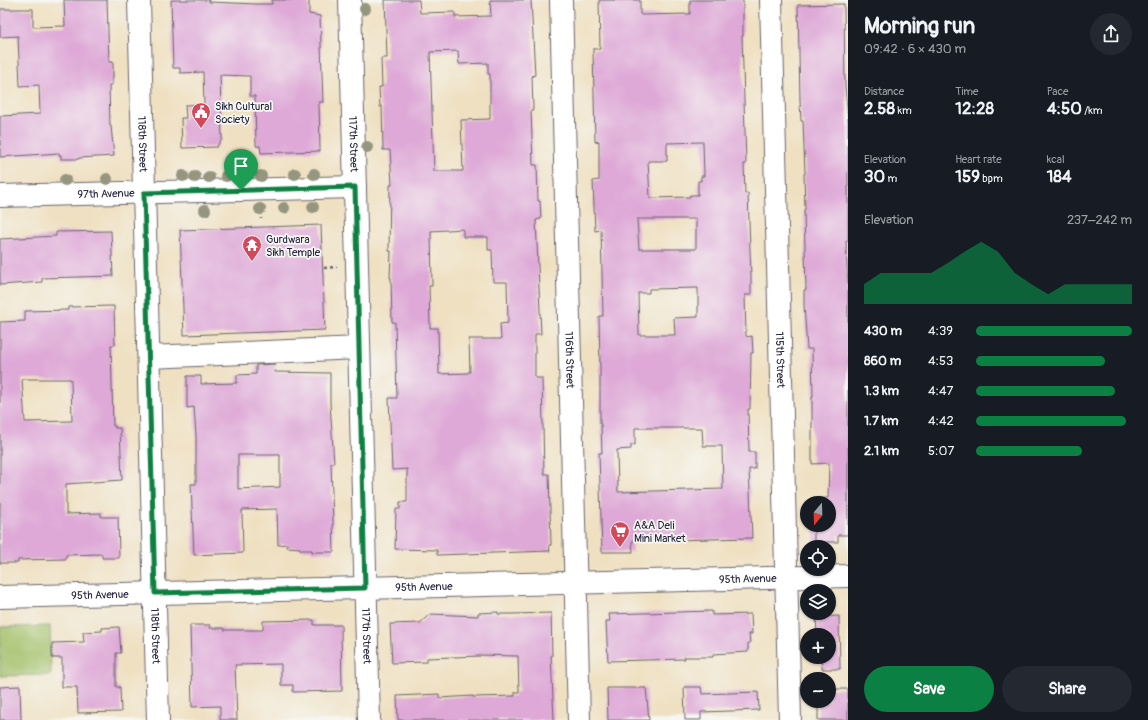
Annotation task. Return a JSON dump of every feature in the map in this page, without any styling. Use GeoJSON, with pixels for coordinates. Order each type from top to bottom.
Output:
{"type":"FeatureCollection","features":[{"type":"Feature","properties":{"kind":"street","name":"118th Street"},"geometry":{"type":"LineString","coordinates":[[140,0],[158,720]]}},
{"type":"Feature","properties":{"kind":"street","name":"117th Street"},"geometry":{"type":"LineString","coordinates":[[350,0],[369,720]]}},
{"type":"Feature","properties":{"kind":"street","name":"116th Street"},"geometry":{"type":"LineString","coordinates":[[561,0],[579,720]]}},
{"type":"Feature","properties":{"kind":"street","name":"115th Street"},"geometry":{"type":"LineString","coordinates":[[771,0],[790,720]]}},
{"type":"Feature","properties":{"kind":"street","name":"97th Avenue"},"geometry":{"type":"LineString","coordinates":[[0,196],[355,187]]}},
{"type":"Feature","properties":{"kind":"street"},"geometry":{"type":"LineString","coordinates":[[149,357],[359,348]]}},
{"type":"Feature","properties":{"kind":"street","name":"95th Avenue"},"geometry":{"type":"LineString","coordinates":[[0,597],[848,576]]}},
{"type":"Feature","properties":{"kind":"path"},"geometry":{"type":"LineString","coordinates":[[261,212],[261,219]]}},
{"type":"Feature","properties":{"kind":"path"},"geometry":{"type":"LineString","coordinates":[[324,268],[331,267]]}},
{"type":"Feature","properties":{"kind":"green space"},"geometry":{"type":"Polygon","coordinates":[[[50,626],[51,675],[0,676],[0,627],[50,626]]]}},
{"type":"Feature","properties":{"kind":"building"},"geometry":{"type":"Polygon","coordinates":[[[64,0],[107,0],[109,62],[113,62],[112,85],[109,85],[110,126],[114,156],[61,159],[61,155],[59,155],[59,153],[0,157],[0,116],[40,114],[39,85],[20,86],[18,36],[0,37],[0,9],[33,9],[33,27],[65,26],[64,0]]]}},
{"type":"Feature","properties":{"kind":"building"},"geometry":{"type":"Polygon","coordinates":[[[171,0],[209,0],[209,2],[272,4],[272,0],[309,0],[309,14],[320,16],[323,102],[319,102],[320,151],[261,153],[260,146],[256,146],[255,96],[250,96],[250,76],[220,75],[222,139],[217,147],[182,148],[181,118],[186,118],[185,105],[204,104],[203,72],[180,73],[180,68],[173,68],[171,0]]]}},
{"type":"Feature","properties":{"kind":"building"},"geometry":{"type":"Polygon","coordinates":[[[385,0],[419,0],[420,13],[455,12],[455,17],[491,16],[490,0],[531,0],[535,75],[532,76],[533,110],[531,110],[533,165],[537,165],[538,201],[540,201],[541,219],[536,220],[541,334],[535,334],[535,378],[542,378],[544,474],[549,474],[550,551],[437,555],[437,550],[395,549],[396,509],[400,509],[400,502],[407,502],[407,469],[392,470],[389,398],[397,398],[395,322],[392,322],[390,278],[391,251],[389,251],[390,185],[392,185],[390,150],[383,150],[382,106],[380,107],[379,87],[382,87],[381,58],[387,58],[385,0]],[[458,51],[430,52],[434,171],[463,171],[461,120],[490,119],[490,74],[488,74],[488,63],[459,64],[458,51]],[[463,229],[431,231],[432,286],[429,286],[430,328],[438,328],[439,374],[470,372],[469,339],[501,339],[500,324],[508,323],[507,282],[493,282],[492,250],[488,250],[488,237],[463,237],[463,229]]]}},
{"type":"Feature","properties":{"kind":"building"},"geometry":{"type":"Polygon","coordinates":[[[599,0],[640,0],[640,14],[642,15],[690,14],[690,0],[743,0],[742,36],[746,164],[744,164],[745,194],[748,193],[751,277],[751,295],[745,295],[746,335],[747,337],[752,336],[753,353],[751,353],[750,409],[748,409],[749,452],[755,452],[755,469],[749,469],[752,538],[632,541],[633,552],[602,552],[599,453],[602,453],[600,424],[599,316],[603,316],[601,230],[595,231],[593,181],[599,180],[599,141],[595,142],[593,49],[600,49],[599,0]],[[703,142],[667,143],[667,161],[648,161],[650,198],[690,197],[690,195],[698,195],[698,181],[701,181],[701,176],[704,176],[703,142]],[[637,219],[639,249],[696,249],[696,219],[637,219]],[[698,288],[649,289],[649,293],[638,293],[639,335],[675,335],[674,318],[698,317],[698,288]],[[635,428],[635,445],[631,445],[631,449],[617,450],[618,492],[723,489],[722,446],[703,446],[702,428],[635,428]]]}},
{"type":"Feature","properties":{"kind":"building"},"geometry":{"type":"Polygon","coordinates":[[[844,4],[845,85],[848,121],[848,241],[846,241],[848,287],[848,535],[838,535],[838,542],[836,542],[836,540],[814,540],[814,532],[836,532],[836,496],[828,496],[829,463],[812,464],[812,349],[807,349],[804,305],[804,290],[806,290],[804,210],[805,174],[803,121],[801,121],[800,101],[798,5],[844,4]]]}},
{"type":"Feature","properties":{"kind":"building","name":"Gurdwara Sikh Temple"},"geometry":{"type":"Polygon","coordinates":[[[321,225],[325,330],[184,335],[180,230],[321,225]]]}},
{"type":"Feature","properties":{"kind":"building"},"geometry":{"type":"Polygon","coordinates":[[[111,231],[113,276],[42,278],[42,282],[0,285],[0,239],[56,236],[56,232],[111,231]]]}},
{"type":"Feature","properties":{"kind":"building"},"geometry":{"type":"Polygon","coordinates":[[[114,306],[115,345],[111,345],[113,426],[115,426],[115,428],[120,428],[122,480],[66,484],[66,514],[101,513],[101,517],[118,517],[119,558],[102,558],[102,554],[66,555],[66,559],[18,560],[18,563],[0,563],[0,322],[25,321],[25,311],[68,310],[68,307],[114,306]],[[22,379],[25,422],[72,421],[71,379],[22,379]]]}},
{"type":"Feature","properties":{"kind":"building"},"geometry":{"type":"Polygon","coordinates":[[[274,364],[275,372],[330,373],[330,403],[334,463],[331,463],[334,552],[312,552],[312,550],[301,550],[300,548],[287,547],[287,544],[278,545],[277,509],[242,510],[243,553],[194,555],[191,484],[196,484],[196,435],[194,407],[187,408],[187,376],[201,376],[201,384],[237,383],[237,375],[256,374],[256,365],[274,364]],[[238,455],[238,489],[280,487],[280,455],[238,455]]]}},
{"type":"Feature","properties":{"kind":"building"},"geometry":{"type":"Polygon","coordinates":[[[712,611],[712,615],[751,614],[752,634],[749,634],[750,643],[748,643],[748,652],[713,654],[713,657],[684,657],[685,659],[608,661],[606,621],[610,621],[609,614],[712,611]]]}},
{"type":"Feature","properties":{"kind":"building"},"geometry":{"type":"Polygon","coordinates":[[[498,612],[498,614],[551,613],[551,656],[554,720],[398,720],[397,696],[439,694],[439,698],[515,696],[515,692],[519,692],[518,656],[480,655],[427,658],[427,662],[392,663],[390,624],[420,623],[430,614],[478,616],[478,613],[498,612]]]}},
{"type":"Feature","properties":{"kind":"building"},"geometry":{"type":"Polygon","coordinates":[[[836,616],[839,616],[840,669],[822,669],[822,664],[836,664],[836,628],[817,628],[816,620],[836,620],[836,616]]]}},
{"type":"Feature","properties":{"kind":"building"},"geometry":{"type":"Polygon","coordinates":[[[314,620],[314,625],[341,625],[342,691],[293,692],[293,685],[281,685],[281,664],[235,665],[237,720],[220,720],[220,706],[192,707],[190,625],[210,625],[210,628],[224,628],[224,630],[263,630],[263,621],[314,620]]]}},
{"type":"Feature","properties":{"kind":"building"},"geometry":{"type":"Polygon","coordinates":[[[119,627],[121,653],[116,653],[116,687],[120,687],[121,712],[78,713],[77,687],[62,687],[62,658],[52,658],[52,643],[84,642],[83,632],[102,631],[102,628],[119,627]]]}},
{"type":"Feature","properties":{"kind":"building"},"geometry":{"type":"Polygon","coordinates":[[[20,686],[21,720],[0,720],[0,687],[20,686]]]}},
{"type":"Feature","properties":{"kind":"building"},"geometry":{"type":"Polygon","coordinates":[[[684,687],[701,687],[702,694],[758,692],[759,710],[701,712],[701,720],[685,720],[684,687]]]}},
{"type":"Feature","properties":{"kind":"building"},"geometry":{"type":"Polygon","coordinates":[[[607,688],[646,688],[649,720],[608,720],[607,688]]]}},
{"type":"Feature","properties":{"kind":"building"},"geometry":{"type":"Polygon","coordinates":[[[836,689],[848,689],[848,720],[818,720],[818,708],[836,708],[836,689]]]}},
{"type":"Feature","properties":{"kind":"place","name":"Sikh Cultural Society"},"geometry":{"type":"Point","coordinates":[201,129]}},
{"type":"Feature","properties":{"kind":"place","name":"Gurdwara Sikh Temple"},"geometry":{"type":"Point","coordinates":[252,262]}},
{"type":"Feature","properties":{"kind":"place","name":"A&A Deli Mini Market"},"geometry":{"type":"Point","coordinates":[620,548]}},
{"type":"Feature","properties":{"kind":"route"},"geometry":{"type":"LineString","coordinates":[[355,187],[365,588],[155,593],[144,193],[241,190],[355,187]]}}]}
